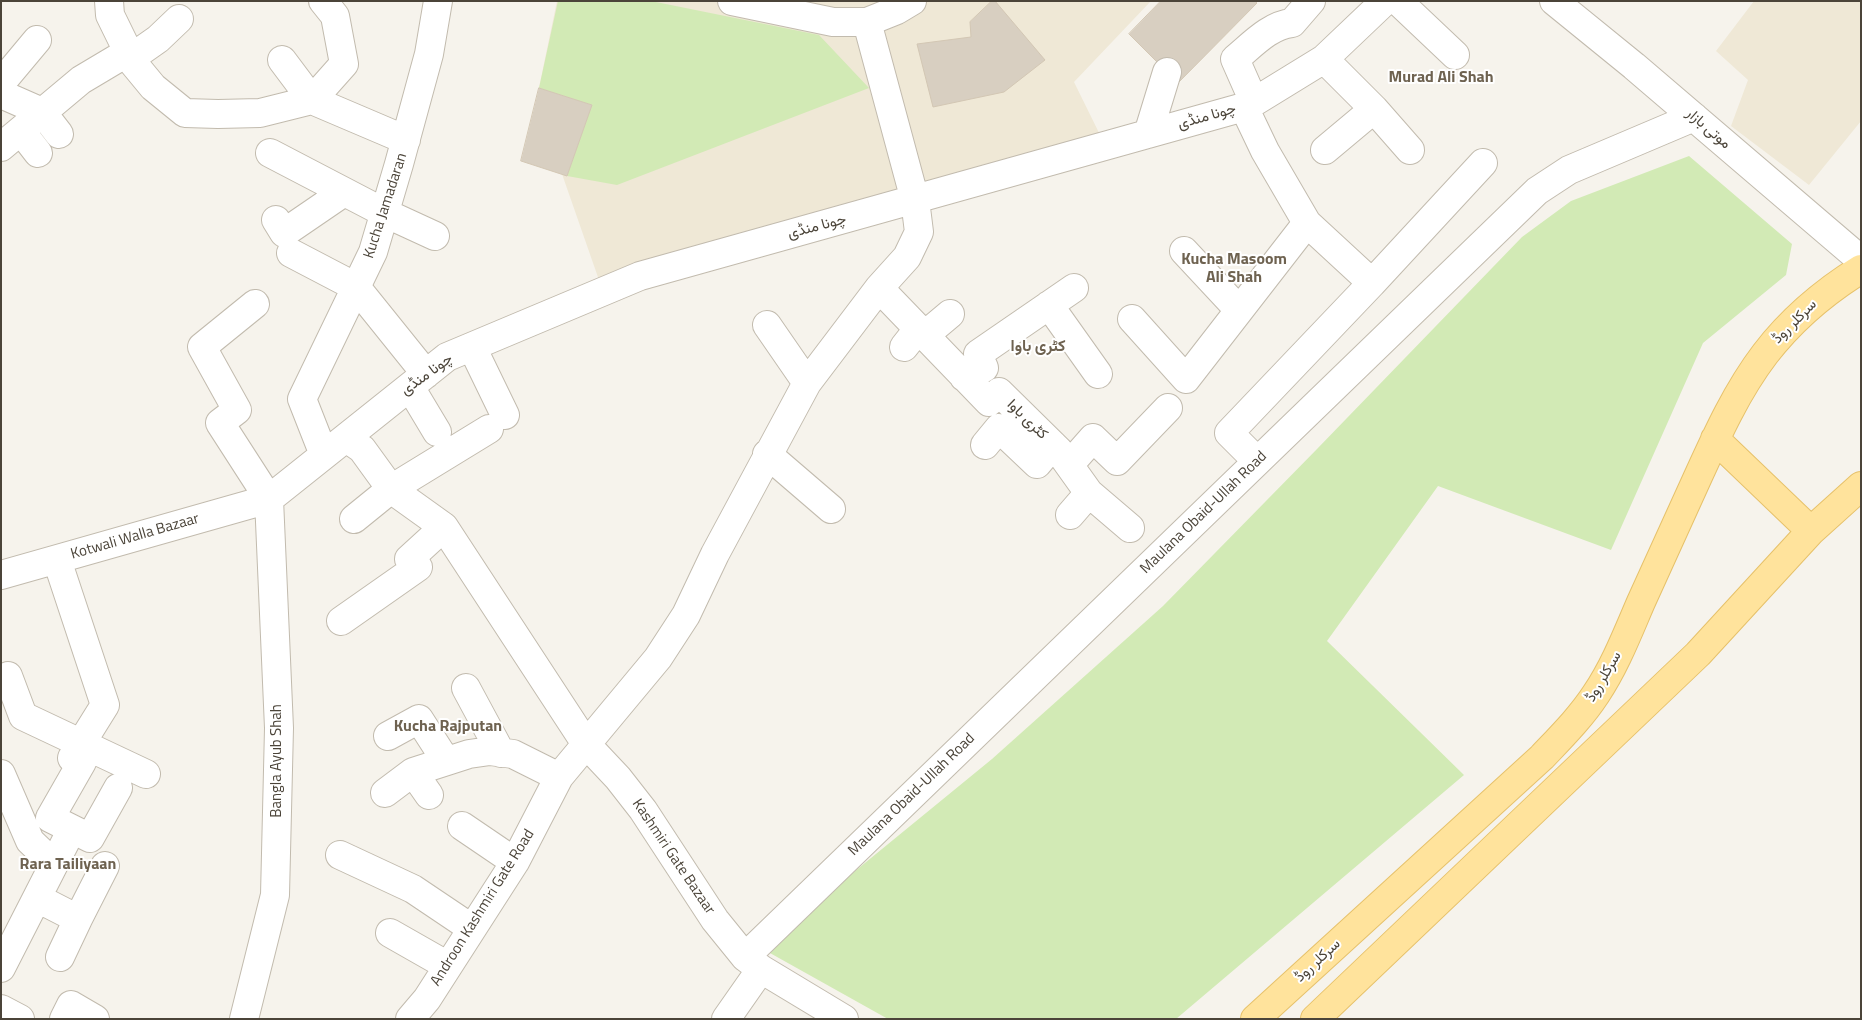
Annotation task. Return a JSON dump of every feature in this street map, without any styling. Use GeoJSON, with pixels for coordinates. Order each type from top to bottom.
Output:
{"type":"FeatureCollection","features":[{"type":"Feature","properties":{"kind":"main road","name":"سرکلر روڈ"},"geometry":{"type":"LineString","coordinates":[[1255,1019],[1542,757],[1576,721],[1597,693],[1624,641],[1715,439],[1740,391],[1764,355],[1784,331],[1816,300],[1839,282],[1861,269]]}},
{"type":"Feature","properties":{"kind":"main road"},"geometry":{"type":"LineString","coordinates":[[1715,439],[1811,531]]}},
{"type":"Feature","properties":{"kind":"main road"},"geometry":{"type":"LineString","coordinates":[[1315,1019],[1698,654],[1811,531],[1861,486]]}},
{"type":"Feature","properties":{"kind":"street"},"geometry":{"type":"LineString","coordinates":[[109,1],[110,15],[129,55],[153,87],[185,113],[218,114],[260,113],[312,100],[344,64],[335,16],[323,1]]}},
{"type":"Feature","properties":{"kind":"street","name":"Kucha Jamadaran"},"geometry":{"type":"LineString","coordinates":[[324,456],[302,399],[373,252],[429,54],[438,1]]}},
{"type":"Feature","properties":{"kind":"street"},"geometry":{"type":"LineString","coordinates":[[732,1],[833,22],[867,22],[898,10],[912,1]]}},
{"type":"Feature","properties":{"kind":"street"},"geometry":{"type":"LineString","coordinates":[[1311,1],[1292,23],[1282,24],[1270,31],[1236,59],[1265,151],[1308,223],[1372,283]]}},
{"type":"Feature","properties":{"kind":"street","name":"چونا منڈی"},"geometry":{"type":"LineString","coordinates":[[269,499],[447,357],[640,276],[1249,105],[1324,59],[1385,1]]}},
{"type":"Feature","properties":{"kind":"street"},"geometry":{"type":"LineString","coordinates":[[1398,1],[1455,55]]}},
{"type":"Feature","properties":{"kind":"street","name":"موتی بازار"},"geometry":{"type":"LineString","coordinates":[[1554,1],[1694,117],[1861,260]]}},
{"type":"Feature","properties":{"kind":"street"},"geometry":{"type":"LineString","coordinates":[[38,153],[11,139],[81,80],[158,39],[179,19]]}},
{"type":"Feature","properties":{"kind":"street","name":"Androon Kashmiri Gate Road"},"geometry":{"type":"LineString","coordinates":[[410,1019],[427,999],[515,862],[559,777],[658,658],[686,615],[715,554],[767,454],[807,383],[879,288],[907,257],[918,232],[915,200],[867,22]]}},
{"type":"Feature","properties":{"kind":"street"},"geometry":{"type":"LineString","coordinates":[[1,83],[37,40]]}},
{"type":"Feature","properties":{"kind":"street"},"geometry":{"type":"LineString","coordinates":[[1324,59],[1374,109],[1410,150]]}},
{"type":"Feature","properties":{"kind":"street"},"geometry":{"type":"LineString","coordinates":[[282,60],[312,100],[406,140]]}},
{"type":"Feature","properties":{"kind":"street"},"geometry":{"type":"LineString","coordinates":[[1148,134],[1167,72]]}},
{"type":"Feature","properties":{"kind":"street"},"geometry":{"type":"LineString","coordinates":[[1,94],[42,112],[59,134]]}},
{"type":"Feature","properties":{"kind":"street"},"geometry":{"type":"LineString","coordinates":[[1325,150],[1374,109]]}},
{"type":"Feature","properties":{"kind":"street","name":"Maulana Obaid-Ullah Road"},"geometry":{"type":"LineString","coordinates":[[726,1019],[753,963],[1537,191],[1569,170],[1694,117]]}},
{"type":"Feature","properties":{"kind":"street"},"geometry":{"type":"LineString","coordinates":[[270,153],[385,213],[435,236]]}},
{"type":"Feature","properties":{"kind":"street"},"geometry":{"type":"LineString","coordinates":[[1252,456],[1229,433],[1483,164]]}},
{"type":"Feature","properties":{"kind":"street"},"geometry":{"type":"LineString","coordinates":[[276,220],[284,233],[344,192]]}},
{"type":"Feature","properties":{"kind":"street"},"geometry":{"type":"LineString","coordinates":[[1132,319],[1186,378],[1308,223]]}},
{"type":"Feature","properties":{"kind":"street"},"geometry":{"type":"LineString","coordinates":[[1184,252],[1239,310]]}},
{"type":"Feature","properties":{"kind":"street"},"geometry":{"type":"LineString","coordinates":[[290,253],[356,287],[418,380],[437,432]]}},
{"type":"Feature","properties":{"kind":"street","name":"کٹری باوا"},"geometry":{"type":"LineString","coordinates":[[879,288],[916,337],[964,377],[989,402],[999,392],[1062,455],[1089,493],[1130,528]]}},
{"type":"Feature","properties":{"kind":"street"},"geometry":{"type":"LineString","coordinates":[[964,377],[984,368],[978,354],[1074,288]]}},
{"type":"Feature","properties":{"kind":"street"},"geometry":{"type":"LineString","coordinates":[[256,304],[202,347],[237,410],[220,424],[269,499]]}},
{"type":"Feature","properties":{"kind":"street"},"geometry":{"type":"LineString","coordinates":[[1049,305],[1098,374]]}},
{"type":"Feature","properties":{"kind":"street"},"geometry":{"type":"LineString","coordinates":[[916,337],[950,314]]}},
{"type":"Feature","properties":{"kind":"street"},"geometry":{"type":"LineString","coordinates":[[767,325],[807,383]]}},
{"type":"Feature","properties":{"kind":"street"},"geometry":{"type":"LineString","coordinates":[[354,520],[391,489],[497,422],[472,347]]}},
{"type":"Feature","properties":{"kind":"street"},"geometry":{"type":"LineString","coordinates":[[1288,371],[1313,397]]}},
{"type":"Feature","properties":{"kind":"street"},"geometry":{"type":"LineString","coordinates":[[985,445],[999,428],[1038,464],[1062,455],[1093,438],[1117,461],[1168,408]]}},
{"type":"Feature","properties":{"kind":"street"},"geometry":{"type":"LineString","coordinates":[[341,621],[418,567],[409,559],[444,527],[391,489],[362,448],[346,438]]}},
{"type":"Feature","properties":{"kind":"street"},"geometry":{"type":"LineString","coordinates":[[767,454],[830,509]]}},
{"type":"Feature","properties":{"kind":"street"},"geometry":{"type":"LineString","coordinates":[[1070,515],[1089,493]]}},
{"type":"Feature","properties":{"kind":"street","name":"Kotwali Walla Bazaar"},"geometry":{"type":"LineString","coordinates":[[1,575],[269,499]]}},
{"type":"Feature","properties":{"kind":"street","name":"Bangla Ayub Shah"},"geometry":{"type":"LineString","coordinates":[[244,1019],[275,894],[279,728],[269,499]]}},
{"type":"Feature","properties":{"kind":"street","name":"Kashmiri Gate Bazaar"},"geometry":{"type":"LineString","coordinates":[[444,527],[586,744],[618,778],[643,810],[715,920],[753,963]]}},
{"type":"Feature","properties":{"kind":"street"},"geometry":{"type":"LineString","coordinates":[[57,560],[105,705],[72,758],[82,762],[50,818],[90,838],[118,788]]}},
{"type":"Feature","properties":{"kind":"street"},"geometry":{"type":"LineString","coordinates":[[1,679],[8,676],[24,716],[146,774]]}},
{"type":"Feature","properties":{"kind":"street"},"geometry":{"type":"LineString","coordinates":[[466,688],[501,753]]}},
{"type":"Feature","properties":{"kind":"street"},"geometry":{"type":"LineString","coordinates":[[388,736],[419,719],[446,761]]}},
{"type":"Feature","properties":{"kind":"street"},"geometry":{"type":"LineString","coordinates":[[385,793],[413,772],[469,754],[490,751],[513,754],[559,777]]}},
{"type":"Feature","properties":{"kind":"street"},"geometry":{"type":"LineString","coordinates":[[413,772],[429,795]]}},
{"type":"Feature","properties":{"kind":"street"},"geometry":{"type":"LineString","coordinates":[[1,774],[30,841],[54,864]]}},
{"type":"Feature","properties":{"kind":"street"},"geometry":{"type":"LineString","coordinates":[[462,826],[515,862]]}},
{"type":"Feature","properties":{"kind":"street"},"geometry":{"type":"LineString","coordinates":[[1,968],[72,829]]}},
{"type":"Feature","properties":{"kind":"street"},"geometry":{"type":"LineString","coordinates":[[340,854],[413,889],[471,928]]}},
{"type":"Feature","properties":{"kind":"street"},"geometry":{"type":"LineString","coordinates":[[60,957],[105,866]]}},
{"type":"Feature","properties":{"kind":"street"},"geometry":{"type":"LineString","coordinates":[[37,898],[78,919]]}},
{"type":"Feature","properties":{"kind":"street"},"geometry":{"type":"LineString","coordinates":[[390,933],[448,966]]}},
{"type":"Feature","properties":{"kind":"street"},"geometry":{"type":"LineString","coordinates":[[753,963],[844,1019]]}},
{"type":"Feature","properties":{"kind":"street"},"geometry":{"type":"LineString","coordinates":[[64,1019],[71,1005],[96,1019]]}},
{"type":"Feature","properties":{"kind":"street"},"geometry":{"type":"LineString","coordinates":[[1,1009],[20,1019]]}},
{"type":"Feature","properties":{"kind":"shaded area"},"geometry":{"type":"Polygon","coordinates":[[[557,1],[1151,1],[1074,82],[1105,145],[600,283],[562,174],[521,161],[526,150],[557,1]]]}},
{"type":"Feature","properties":{"kind":"shaded area"},"geometry":{"type":"Polygon","coordinates":[[[1754,1],[1861,1],[1861,121],[1809,185],[1731,126],[1748,80],[1716,51],[1754,1]]]}},
{"type":"Feature","properties":{"kind":"green space"},"geometry":{"type":"Polygon","coordinates":[[[558,1],[651,1],[819,35],[869,88],[617,185],[567,176],[592,105],[539,88],[558,1]]]}},
{"type":"Feature","properties":{"kind":"green space"},"geometry":{"type":"Polygon","coordinates":[[[1689,156],[1792,244],[1786,275],[1703,343],[1611,550],[1438,486],[1327,641],[1464,775],[1176,1019],[888,1019],[761,948],[992,759],[1163,606],[1522,237],[1571,201],[1689,156]]]}},
{"type":"Feature","properties":{"kind":"building"},"geometry":{"type":"Polygon","coordinates":[[[992,1],[995,1],[1045,60],[1004,92],[933,107],[917,44],[971,37],[970,22],[992,1]]]}},
{"type":"Feature","properties":{"kind":"building"},"geometry":{"type":"Polygon","coordinates":[[[1161,1],[1255,1],[1257,3],[1178,83],[1129,34],[1161,1]]]}},
{"type":"Feature","properties":{"kind":"building"},"geometry":{"type":"Polygon","coordinates":[[[539,88],[592,105],[567,176],[521,161],[539,88]]]}},
{"type":"Feature","properties":{"kind":"district","name":"Murad Ali Shah"},"geometry":{"type":"Point","coordinates":[1441,78]}},
{"type":"Feature","properties":{"kind":"district","name":"Kucha Masoom Ali Shah"},"geometry":{"type":"Point","coordinates":[1234,269]}},
{"type":"Feature","properties":{"kind":"district","name":"کٹری باوا"},"geometry":{"type":"Point","coordinates":[1038,347]}},
{"type":"Feature","properties":{"kind":"district","name":"Kucha Rajputan"},"geometry":{"type":"Point","coordinates":[448,727]}},
{"type":"Feature","properties":{"kind":"district","name":"Rara Tailiyaan"},"geometry":{"type":"Point","coordinates":[68,865]}}]}
